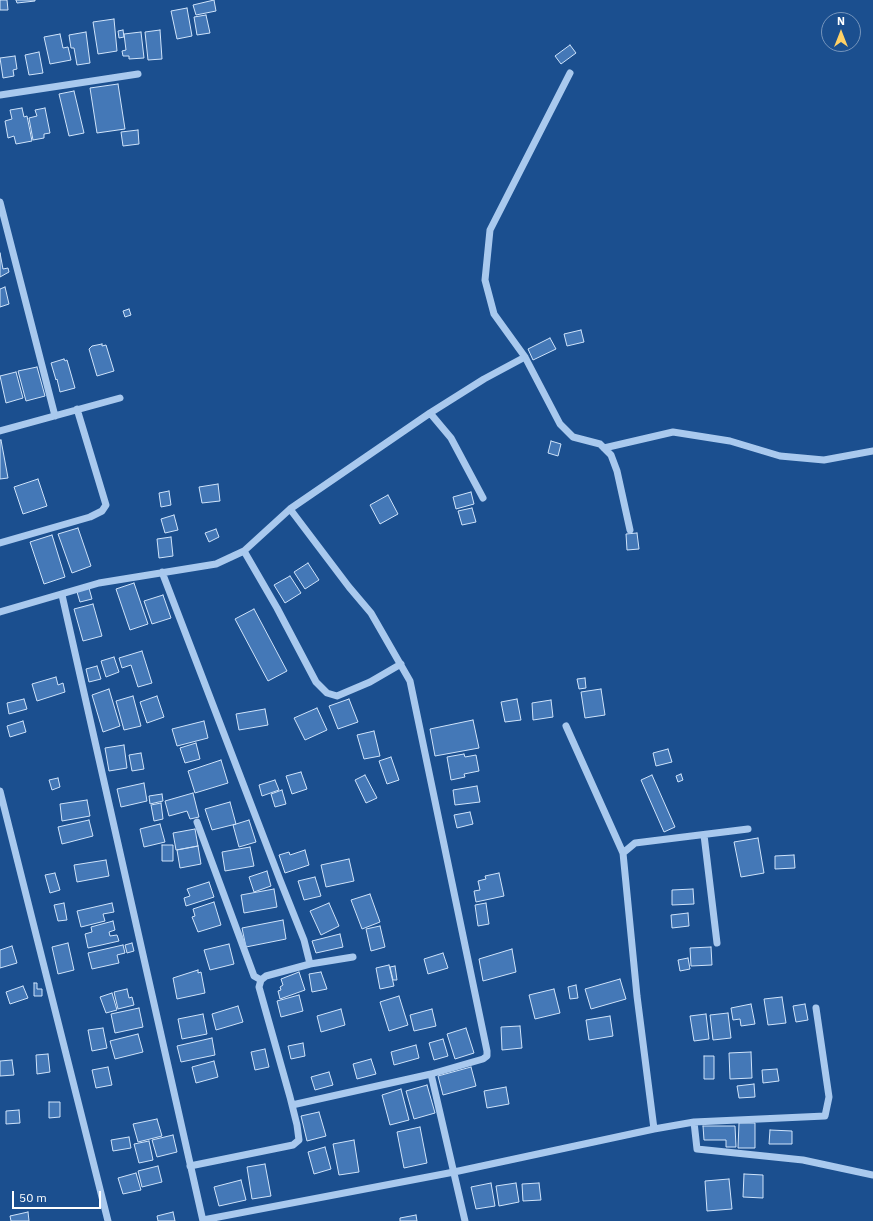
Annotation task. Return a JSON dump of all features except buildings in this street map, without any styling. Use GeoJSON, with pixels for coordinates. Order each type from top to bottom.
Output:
{"type":"FeatureCollection","features":[{"type":"Feature","properties":{"kind":"street"},"geometry":{"type":"LineString","coordinates":[[570,73],[490,230],[485,280],[494,314],[524,357],[560,424],[573,437],[600,444],[611,455],[617,471],[630,530]]}},
{"type":"Feature","properties":{"kind":"street"},"geometry":{"type":"LineString","coordinates":[[0,95],[138,74]]}},
{"type":"Feature","properties":{"kind":"street"},"geometry":{"type":"LineString","coordinates":[[0,202],[55,416]]}},
{"type":"Feature","properties":{"kind":"street"},"geometry":{"type":"LineString","coordinates":[[0,612],[99,584],[162,572],[216,564],[244,551],[290,509],[430,413],[484,379],[524,357]]}},
{"type":"Feature","properties":{"kind":"street"},"geometry":{"type":"LineString","coordinates":[[0,431],[120,398]]}},
{"type":"Feature","properties":{"kind":"street"},"geometry":{"type":"LineString","coordinates":[[0,543],[90,517],[102,511],[106,505],[77,410]]}},
{"type":"Feature","properties":{"kind":"street"},"geometry":{"type":"LineString","coordinates":[[430,413],[451,438],[483,498]]}},
{"type":"Feature","properties":{"kind":"street"},"geometry":{"type":"LineString","coordinates":[[604,448],[673,432],[730,440],[780,456],[824,460],[873,451]]}},
{"type":"Feature","properties":{"kind":"street"},"geometry":{"type":"LineString","coordinates":[[290,509],[349,587],[371,613],[410,681],[487,1050],[487,1056],[483,1059],[431,1074],[292,1105]]}},
{"type":"Feature","properties":{"kind":"street"},"geometry":{"type":"LineString","coordinates":[[244,551],[277,608],[316,682],[327,693],[337,696],[370,682],[401,664]]}},
{"type":"Feature","properties":{"kind":"street"},"geometry":{"type":"LineString","coordinates":[[162,572],[304,940],[310,964]]}},
{"type":"Feature","properties":{"kind":"street"},"geometry":{"type":"LineString","coordinates":[[62,594],[203,1221],[454,1172],[654,1129],[694,1122],[825,1116],[829,1097],[816,1008]]}},
{"type":"Feature","properties":{"kind":"street"},"geometry":{"type":"LineString","coordinates":[[566,726],[623,853],[637,996],[654,1129]]}},
{"type":"Feature","properties":{"kind":"street"},"geometry":{"type":"LineString","coordinates":[[0,791],[108,1221]]}},
{"type":"Feature","properties":{"kind":"street"},"geometry":{"type":"LineString","coordinates":[[197,822],[254,976],[261,980]]}},
{"type":"Feature","properties":{"kind":"street"},"geometry":{"type":"LineString","coordinates":[[623,853],[635,844],[748,829]]}},
{"type":"Feature","properties":{"kind":"street"},"geometry":{"type":"LineString","coordinates":[[704,835],[717,943]]}},
{"type":"Feature","properties":{"kind":"street"},"geometry":{"type":"LineString","coordinates":[[190,1166],[292,1145],[299,1140],[292,1105],[259,987],[261,980],[266,976],[310,964],[353,957]]}},
{"type":"Feature","properties":{"kind":"street"},"geometry":{"type":"LineString","coordinates":[[431,1074],[465,1221]]}},
{"type":"Feature","properties":{"kind":"street"},"geometry":{"type":"LineString","coordinates":[[694,1122],[697,1149],[803,1160],[873,1175]]}}]}
